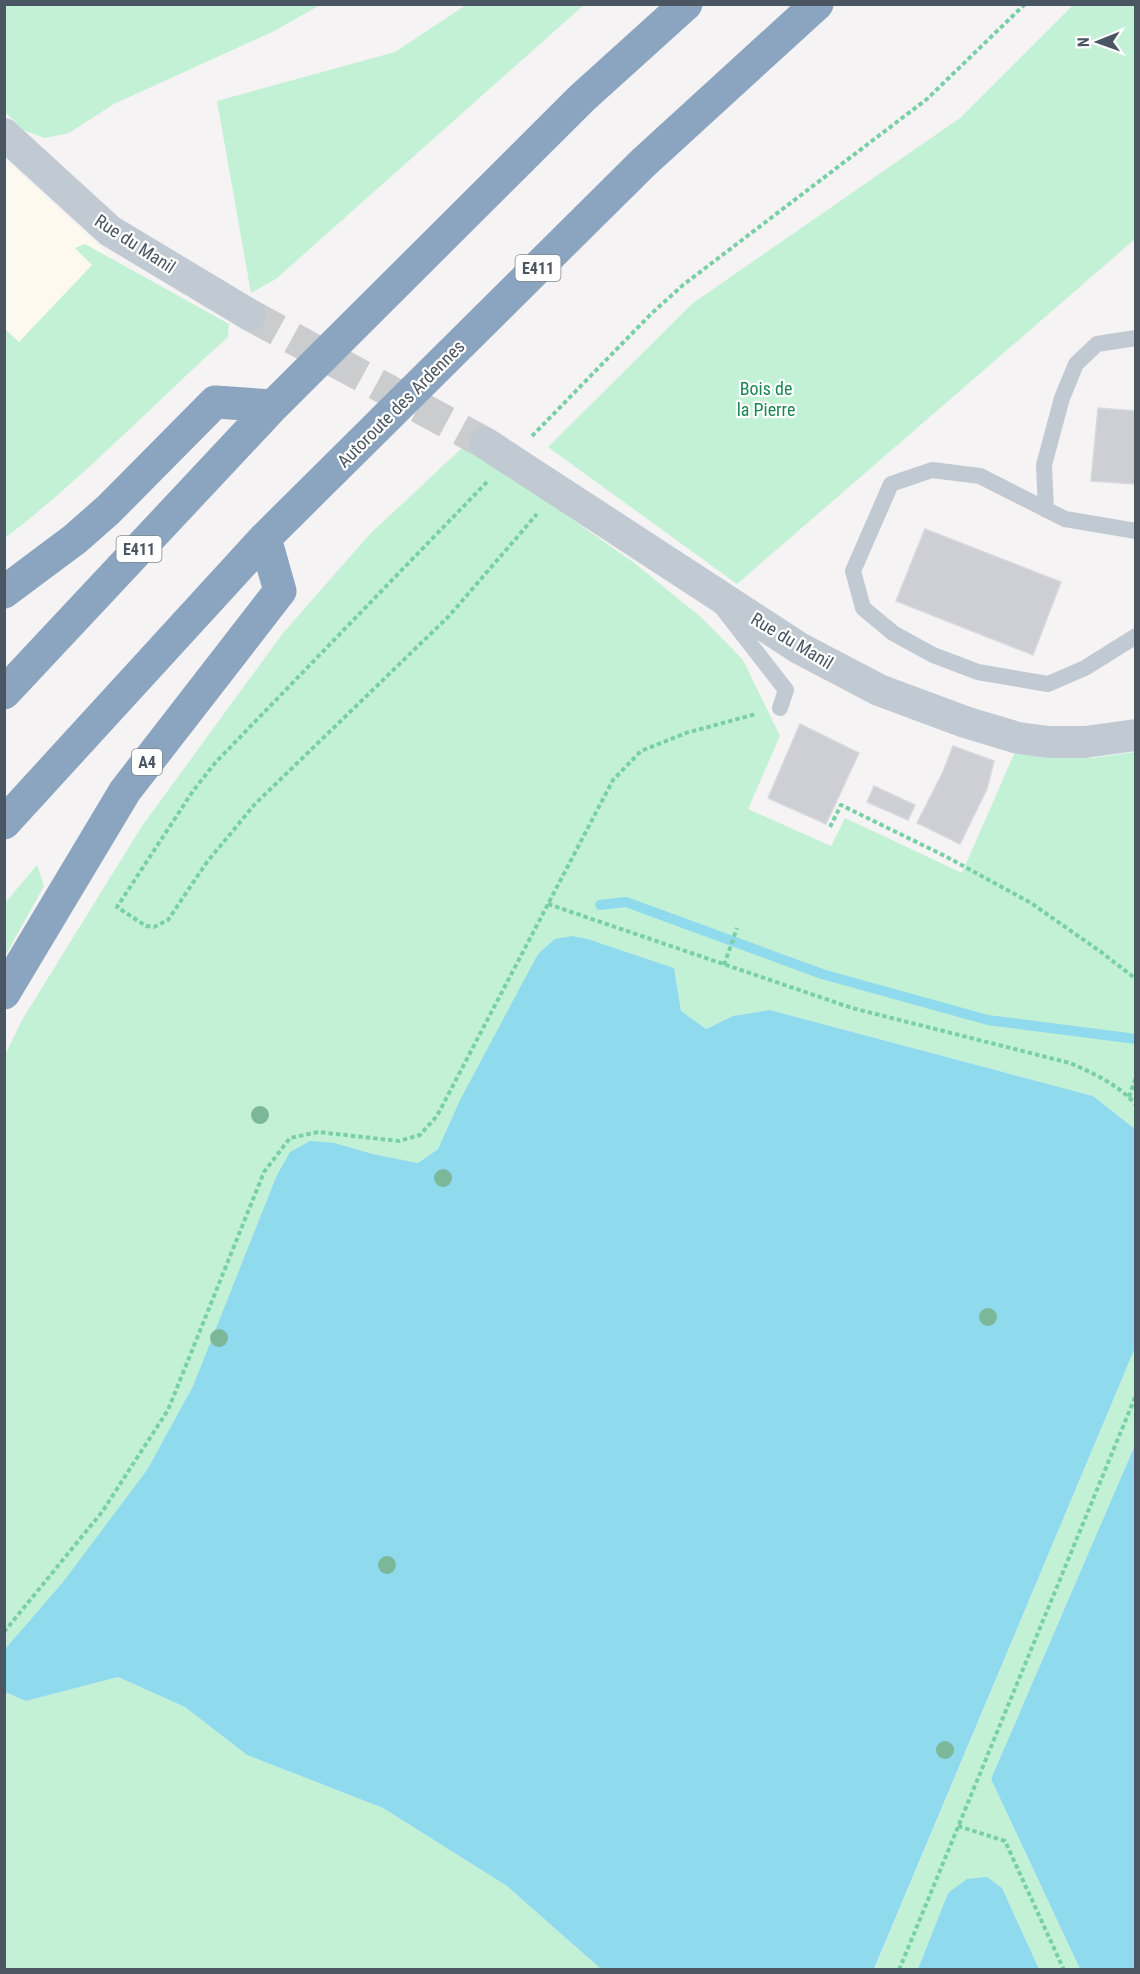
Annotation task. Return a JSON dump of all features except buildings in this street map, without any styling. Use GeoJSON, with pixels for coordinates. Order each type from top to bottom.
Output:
{"type":"FeatureCollection","features":[{"type":"Feature","properties":{"kind":"highway","name":"E411"},"geometry":{"type":"LineString","coordinates":[[4,693],[273,406],[582,98],[686,4]]}},
{"type":"Feature","properties":{"kind":"highway","name":"Autoroute des Ardennes"},"geometry":{"type":"LineString","coordinates":[[4,823],[266,538],[644,163],[817,4]]}},
{"type":"Feature","properties":{"kind":"highway"},"geometry":{"type":"LineString","coordinates":[[4,592],[75,539],[108,510],[215,402],[273,406]]}},
{"type":"Feature","properties":{"kind":"highway","name":"A4"},"geometry":{"type":"LineString","coordinates":[[4,993],[125,790],[280,591],[266,538]]}},
{"type":"Feature","properties":{"kind":"street","name":"Rue du Manil"},"geometry":{"type":"LineString","coordinates":[[4,134],[110,231],[250,315]]}},
{"type":"Feature","properties":{"kind":"street","name":"Rue du Manil"},"geometry":{"type":"LineString","coordinates":[[485,442],[799,648],[887,693],[964,722],[1018,738],[1049,742],[1085,742],[1136,735]]}},
{"type":"Feature","properties":{"kind":"lane"},"geometry":{"type":"LineString","coordinates":[[1046,510],[1044,465],[1062,398],[1077,364],[1097,344],[1136,338]]}},
{"type":"Feature","properties":{"kind":"lane"},"geometry":{"type":"LineString","coordinates":[[1136,531],[1065,519],[980,476],[932,470],[891,484],[853,570],[863,608],[893,633],[933,655],[978,672],[1048,684],[1085,668],[1136,636]]}},
{"type":"Feature","properties":{"kind":"lane"},"geometry":{"type":"LineString","coordinates":[[706,588],[786,690],[780,708]]}},
{"type":"Feature","properties":{"kind":"path"},"geometry":{"type":"LineString","coordinates":[[532,436],[651,314],[683,285],[927,99],[1025,4]]}},
{"type":"Feature","properties":{"kind":"path"},"geometry":{"type":"LineString","coordinates":[[489,480],[215,763],[183,806],[117,907],[146,926],[154,927],[168,920],[207,862],[255,804],[449,616],[523,533],[555,489]]}},
{"type":"Feature","properties":{"kind":"path"},"geometry":{"type":"LineString","coordinates":[[4,1632],[102,1512],[168,1410],[264,1172],[290,1138],[318,1132],[399,1142],[420,1135],[437,1116],[613,780],[641,751],[686,732],[780,708]]}},
{"type":"Feature","properties":{"kind":"path"},"geometry":{"type":"LineString","coordinates":[[830,827],[841,804],[945,856],[1031,903],[1136,979]]}},
{"type":"Feature","properties":{"kind":"path"},"geometry":{"type":"LineString","coordinates":[[548,904],[852,1008],[1070,1063],[1097,1075],[1129,1096],[1136,1105]]}},
{"type":"Feature","properties":{"kind":"path"},"geometry":{"type":"LineString","coordinates":[[724,965],[737,927]]}},
{"type":"Feature","properties":{"kind":"path"},"geometry":{"type":"LineString","coordinates":[[1129,1096],[1136,1077]]}},
{"type":"Feature","properties":{"kind":"path"},"geometry":{"type":"LineString","coordinates":[[899,1970],[1136,1395]]}},
{"type":"Feature","properties":{"kind":"path"},"geometry":{"type":"LineString","coordinates":[[958,1826],[1005,1841],[1064,1970]]}},
{"type":"Feature","properties":{"kind":"shaded area"},"geometry":{"type":"Polygon","coordinates":[[[4,158],[111,257],[4,375],[4,158]]]}},
{"type":"Feature","properties":{"kind":"green space"},"geometry":{"type":"Polygon","coordinates":[[[4,5],[320,5],[274,31],[114,104],[69,133],[45,138],[23,130],[5,112],[4,5]]]}},
{"type":"Feature","properties":{"kind":"green space"},"geometry":{"type":"Polygon","coordinates":[[[466,5],[584,5],[276,279],[251,293],[217,101],[395,52],[466,5]]]}},
{"type":"Feature","properties":{"kind":"green space","name":"Bois de la Pierre"},"geometry":{"type":"Polygon","coordinates":[[[1073,5],[1135,5],[1135,239],[737,584],[548,447],[693,303],[960,118],[1073,5]]]}},
{"type":"Feature","properties":{"kind":"green space"},"geometry":{"type":"Polygon","coordinates":[[[85,244],[229,324],[228,337],[91,465],[5,538],[5,329],[19,342],[92,265],[75,248],[85,244]]]}},
{"type":"Feature","properties":{"kind":"green space"},"geometry":{"type":"Polygon","coordinates":[[[463,447],[474,451],[633,562],[702,618],[743,660],[780,736],[748,809],[831,846],[845,818],[962,873],[1014,754],[1092,758],[1135,752],[1135,1129],[1093,1096],[770,1010],[733,1016],[706,1029],[681,1011],[674,968],[588,939],[572,936],[459,1102],[438,1149],[418,1163],[335,1143],[276,1177],[193,1386],[147,1470],[63,1582],[5,1649],[5,1055],[22,1020],[142,826],[283,633],[370,534],[463,447]]]}},
{"type":"Feature","properties":{"kind":"green space"},"geometry":{"type":"Polygon","coordinates":[[[37,865],[44,886],[5,956],[5,903],[37,865]]]}},
{"type":"Feature","properties":{"kind":"green space"},"geometry":{"type":"Polygon","coordinates":[[[1135,1348],[1135,1445],[991,1779],[1080,1969],[1039,1969],[1002,1888],[948,1893],[918,1969],[874,1970],[1135,1348]]]}},
{"type":"Feature","properties":{"kind":"green space"},"geometry":{"type":"Polygon","coordinates":[[[118,1677],[185,1707],[247,1755],[383,1808],[507,1886],[601,1969],[5,1970],[5,1692],[26,1701],[118,1677]]]}},
{"type":"Feature","properties":{"kind":"water"},"geometry":{"type":"Polygon","coordinates":[[[572,936],[588,939],[674,968],[681,1011],[706,1029],[733,1016],[770,1010],[1093,1096],[1135,1129],[1135,1348],[874,1969],[601,1969],[507,1886],[383,1808],[247,1755],[185,1707],[118,1677],[26,1701],[5,1692],[5,1649],[63,1582],[147,1470],[193,1386],[276,1177],[290,1152],[310,1141],[335,1143],[418,1163],[438,1149],[459,1102],[538,954],[555,939],[572,936]]]}},
{"type":"Feature","properties":{"kind":"water"},"geometry":{"type":"Polygon","coordinates":[[[1135,1445],[1135,1969],[1080,1969],[991,1779],[1135,1445]]]}},
{"type":"Feature","properties":{"kind":"water"},"geometry":{"type":"Polygon","coordinates":[[[987,1877],[1002,1888],[1039,1969],[918,1969],[948,1893],[967,1879],[987,1877]]]}},
{"type":"Feature","properties":{"kind":"waterway"},"geometry":{"type":"LineString","coordinates":[[600,905],[626,902],[822,974],[988,1020],[1136,1039]]}},
{"type":"Feature","properties":{"kind":"tunnel"},"geometry":{"type":"LineString","coordinates":[[250,315],[485,443]]}}]}
